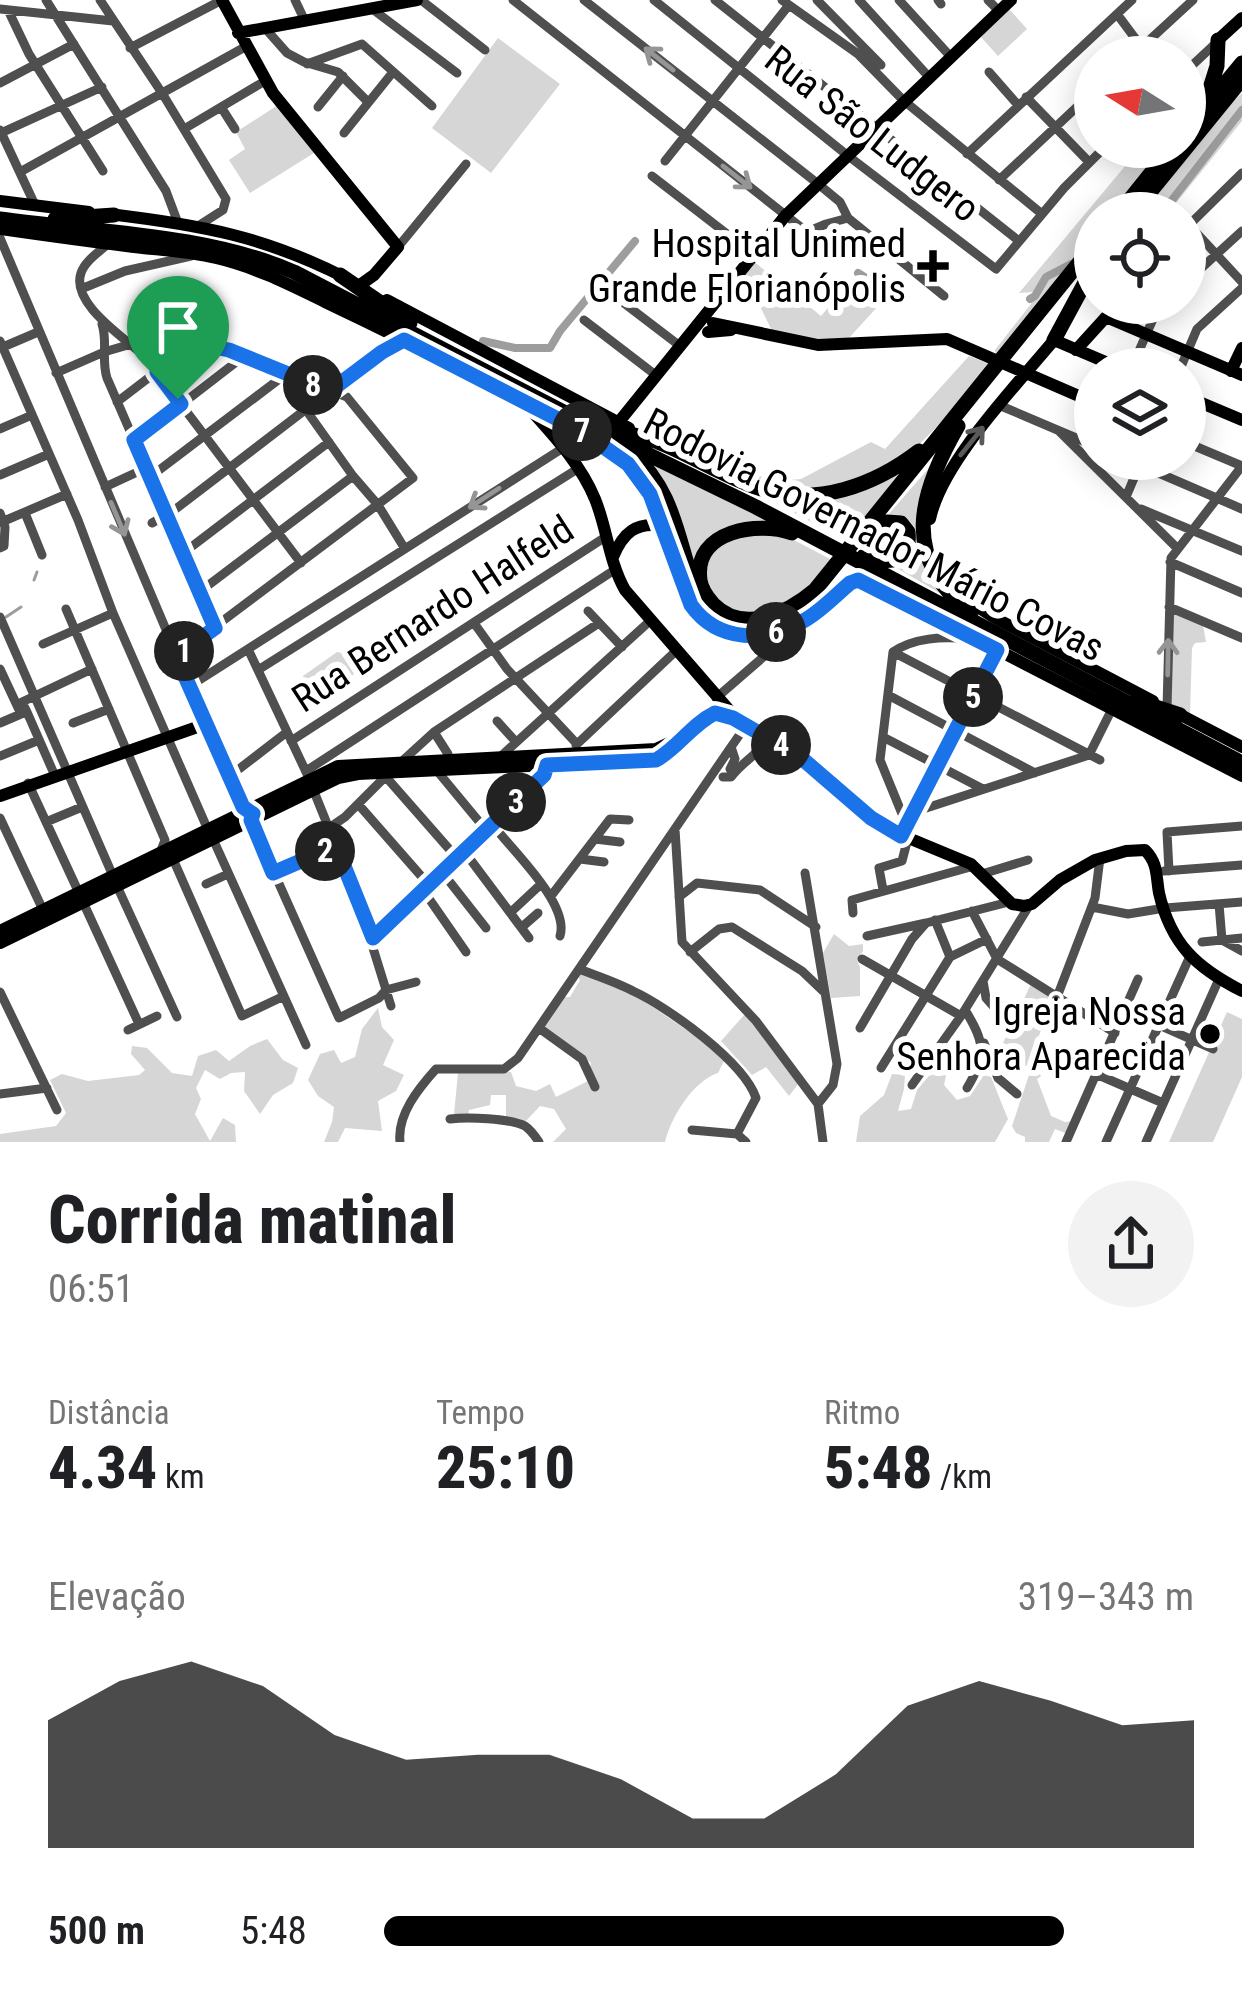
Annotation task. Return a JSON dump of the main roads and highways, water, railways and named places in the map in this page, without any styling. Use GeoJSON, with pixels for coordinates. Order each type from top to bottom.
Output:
{"type":"FeatureCollection","features":[{"type":"Feature","properties":{"kind":"highway"},"geometry":{"type":"LineString","coordinates":[[1206,100],[1217,66],[1218,40]]}},
{"type":"Feature","properties":{"kind":"highway"},"geometry":{"type":"LineString","coordinates":[[1206,110],[1242,63]]}},
{"type":"Feature","properties":{"kind":"highway"},"geometry":{"type":"LineString","coordinates":[[1206,113],[1242,79]]}},
{"type":"Feature","properties":{"kind":"highway"},"geometry":{"type":"LineString","coordinates":[[1206,115],[1242,88]]}},
{"type":"Feature","properties":{"kind":"highway"},"geometry":{"type":"LineString","coordinates":[[1136,192],[1155,168]]}},
{"type":"Feature","properties":{"kind":"highway"},"geometry":{"type":"LineString","coordinates":[[56,219],[113,214]]}},
{"type":"Feature","properties":{"kind":"highway","name":"Rodovia Governador Mário Covas"},"geometry":{"type":"LineString","coordinates":[[0,215],[207,239],[252,249],[306,271],[628,427],[781,513],[864,541],[981,620],[1242,760]]}},
{"type":"Feature","properties":{"kind":"highway","name":"Rodovia Governador Mário Covas"},"geometry":{"type":"LineString","coordinates":[[0,215],[243,253],[282,267],[628,427],[772,515],[1242,760]]}},
{"type":"Feature","properties":{"kind":"highway"},"geometry":{"type":"LineString","coordinates":[[136,236],[196,254]]}},
{"type":"Feature","properties":{"kind":"highway"},"geometry":{"type":"LineString","coordinates":[[930,599],[881,578],[788,531],[760,527],[733,531],[712,546],[701,565],[703,592],[720,610],[751,620],[780,613],[815,590],[836,568],[864,541],[1074,271]]}},
{"type":"Feature","properties":{"kind":"highway"},"geometry":{"type":"LineString","coordinates":[[340,274],[428,334]]}},
{"type":"Feature","properties":{"kind":"highway"},"geometry":{"type":"LineString","coordinates":[[289,284],[339,295]]}},
{"type":"Feature","properties":{"kind":"highway"},"geometry":{"type":"LineString","coordinates":[[1004,363],[1074,285]]}},
{"type":"Feature","properties":{"kind":"highway"},"geometry":{"type":"LineString","coordinates":[[1054,340],[1074,302]]}},
{"type":"Feature","properties":{"kind":"highway"},"geometry":{"type":"LineString","coordinates":[[628,427],[717,470],[776,493],[801,496],[869,481],[896,468],[956,422]]}},
{"type":"Feature","properties":{"kind":"highway"},"geometry":{"type":"LineString","coordinates":[[956,422],[928,484],[923,522],[935,573],[961,605],[981,620]]}},
{"type":"Feature","properties":{"kind":"highway"},"geometry":{"type":"LineString","coordinates":[[628,427],[666,496],[670,530],[698,596],[713,613],[734,623],[759,625],[791,613],[821,590],[836,568]]}},
{"type":"Feature","properties":{"kind":"highway"},"geometry":{"type":"LineString","coordinates":[[717,470],[781,513]]}},
{"type":"Feature","properties":{"kind":"highway"},"geometry":{"type":"LineString","coordinates":[[1134,700],[1174,711]]}},
{"type":"Feature","properties":{"kind":"main road"},"geometry":{"type":"LineString","coordinates":[[222,0],[265,81],[398,247],[361,285]]}},
{"type":"Feature","properties":{"kind":"main road"},"geometry":{"type":"LineString","coordinates":[[238,33],[415,0]]}},
{"type":"Feature","properties":{"kind":"main road"},"geometry":{"type":"LineString","coordinates":[[0,201],[198,226],[268,243],[340,274],[628,427],[657,376],[684,342],[706,325],[714,302],[786,214],[1011,0]]}},
{"type":"Feature","properties":{"kind":"main road"},"geometry":{"type":"LineString","coordinates":[[1218,40],[1242,18]]}},
{"type":"Feature","properties":{"kind":"main road"},"geometry":{"type":"LineString","coordinates":[[0,231],[93,248],[108,244],[196,254],[243,266],[378,327],[609,448],[662,504],[685,593],[694,611],[711,626],[730,634],[758,636],[787,628],[808,619],[854,580],[862,580],[1242,776]]}},
{"type":"Feature","properties":{"kind":"main road"},"geometry":{"type":"LineString","coordinates":[[374,275],[378,295]]}},
{"type":"Feature","properties":{"kind":"main road"},"geometry":{"type":"LineString","coordinates":[[1078,348],[1103,324]]}},
{"type":"Feature","properties":{"kind":"main road"},"geometry":{"type":"LineString","coordinates":[[1130,324],[1237,373],[1242,348]]}},
{"type":"Feature","properties":{"kind":"main road"},"geometry":{"type":"LineString","coordinates":[[706,325],[818,346],[942,338],[1074,394]]}},
{"type":"Feature","properties":{"kind":"main road"},"geometry":{"type":"LineString","coordinates":[[923,522],[951,469],[1054,340],[1074,349]]}},
{"type":"Feature","properties":{"kind":"main road"},"geometry":{"type":"LineString","coordinates":[[1206,405],[1242,420]]}},
{"type":"Feature","properties":{"kind":"main road"},"geometry":{"type":"LineString","coordinates":[[543,417],[593,495],[625,590],[715,703],[804,760],[871,818],[978,870],[1009,902],[1029,906],[1060,880],[1100,858],[1142,849],[1163,871],[1165,908],[1190,956],[1242,991]]}},
{"type":"Feature","properties":{"kind":"main road"},"geometry":{"type":"LineString","coordinates":[[933,506],[928,528],[932,551],[957,592],[984,612],[1242,747]]}},
{"type":"Feature","properties":{"kind":"main road"},"geometry":{"type":"LineString","coordinates":[[613,549],[639,525],[670,530]]}},
{"type":"Feature","properties":{"kind":"main road"},"geometry":{"type":"LineString","coordinates":[[881,578],[912,606]]}},
{"type":"Feature","properties":{"kind":"main road"},"geometry":{"type":"LineString","coordinates":[[560,755],[663,748],[715,703]]}},
{"type":"Feature","properties":{"kind":"main road"},"geometry":{"type":"LineString","coordinates":[[392,771],[515,755],[656,760],[715,703]]}},
{"type":"Feature","properties":{"kind":"main road"},"geometry":{"type":"LineString","coordinates":[[0,794],[206,724],[248,816]]}},
{"type":"Feature","properties":{"kind":"main road"},"geometry":{"type":"LineString","coordinates":[[0,944],[62,907],[338,766],[438,772],[515,755]]}},
{"type":"Feature","properties":{"kind":"main road"},"geometry":{"type":"LineString","coordinates":[[0,931],[43,910],[62,907]]}},
{"type":"Feature","properties":{"kind":"waterway"},"geometry":{"type":"LineString","coordinates":[[1178,192],[1242,110]]}},
{"type":"Feature","properties":{"kind":"waterway"},"geometry":{"type":"LineString","coordinates":[[483,341],[515,348],[550,348],[635,241]]}},
{"type":"Feature","properties":{"kind":"waterway"},"geometry":{"type":"LineString","coordinates":[[1030,299],[1046,277],[1071,264]]}},
{"type":"Feature","properties":{"kind":"waterway"},"geometry":{"type":"LineString","coordinates":[[858,273],[890,293]]}},
{"type":"Feature","properties":{"kind":"waterway"},"geometry":{"type":"LineString","coordinates":[[34,580],[37,572]]}},
{"type":"Feature","properties":{"kind":"waterway"},"geometry":{"type":"LineString","coordinates":[[6,617],[21,607]]}},
{"type":"Feature","properties":{"kind":"place","name":"Hospital Unimed Grande Florianópolis"},"geometry":{"type":"Point","coordinates":[933,266]}},
{"type":"Feature","properties":{"kind":"place","name":"Igreja Nossa Senhora Aparecida"},"geometry":{"type":"Point","coordinates":[1210,1034]}}]}
